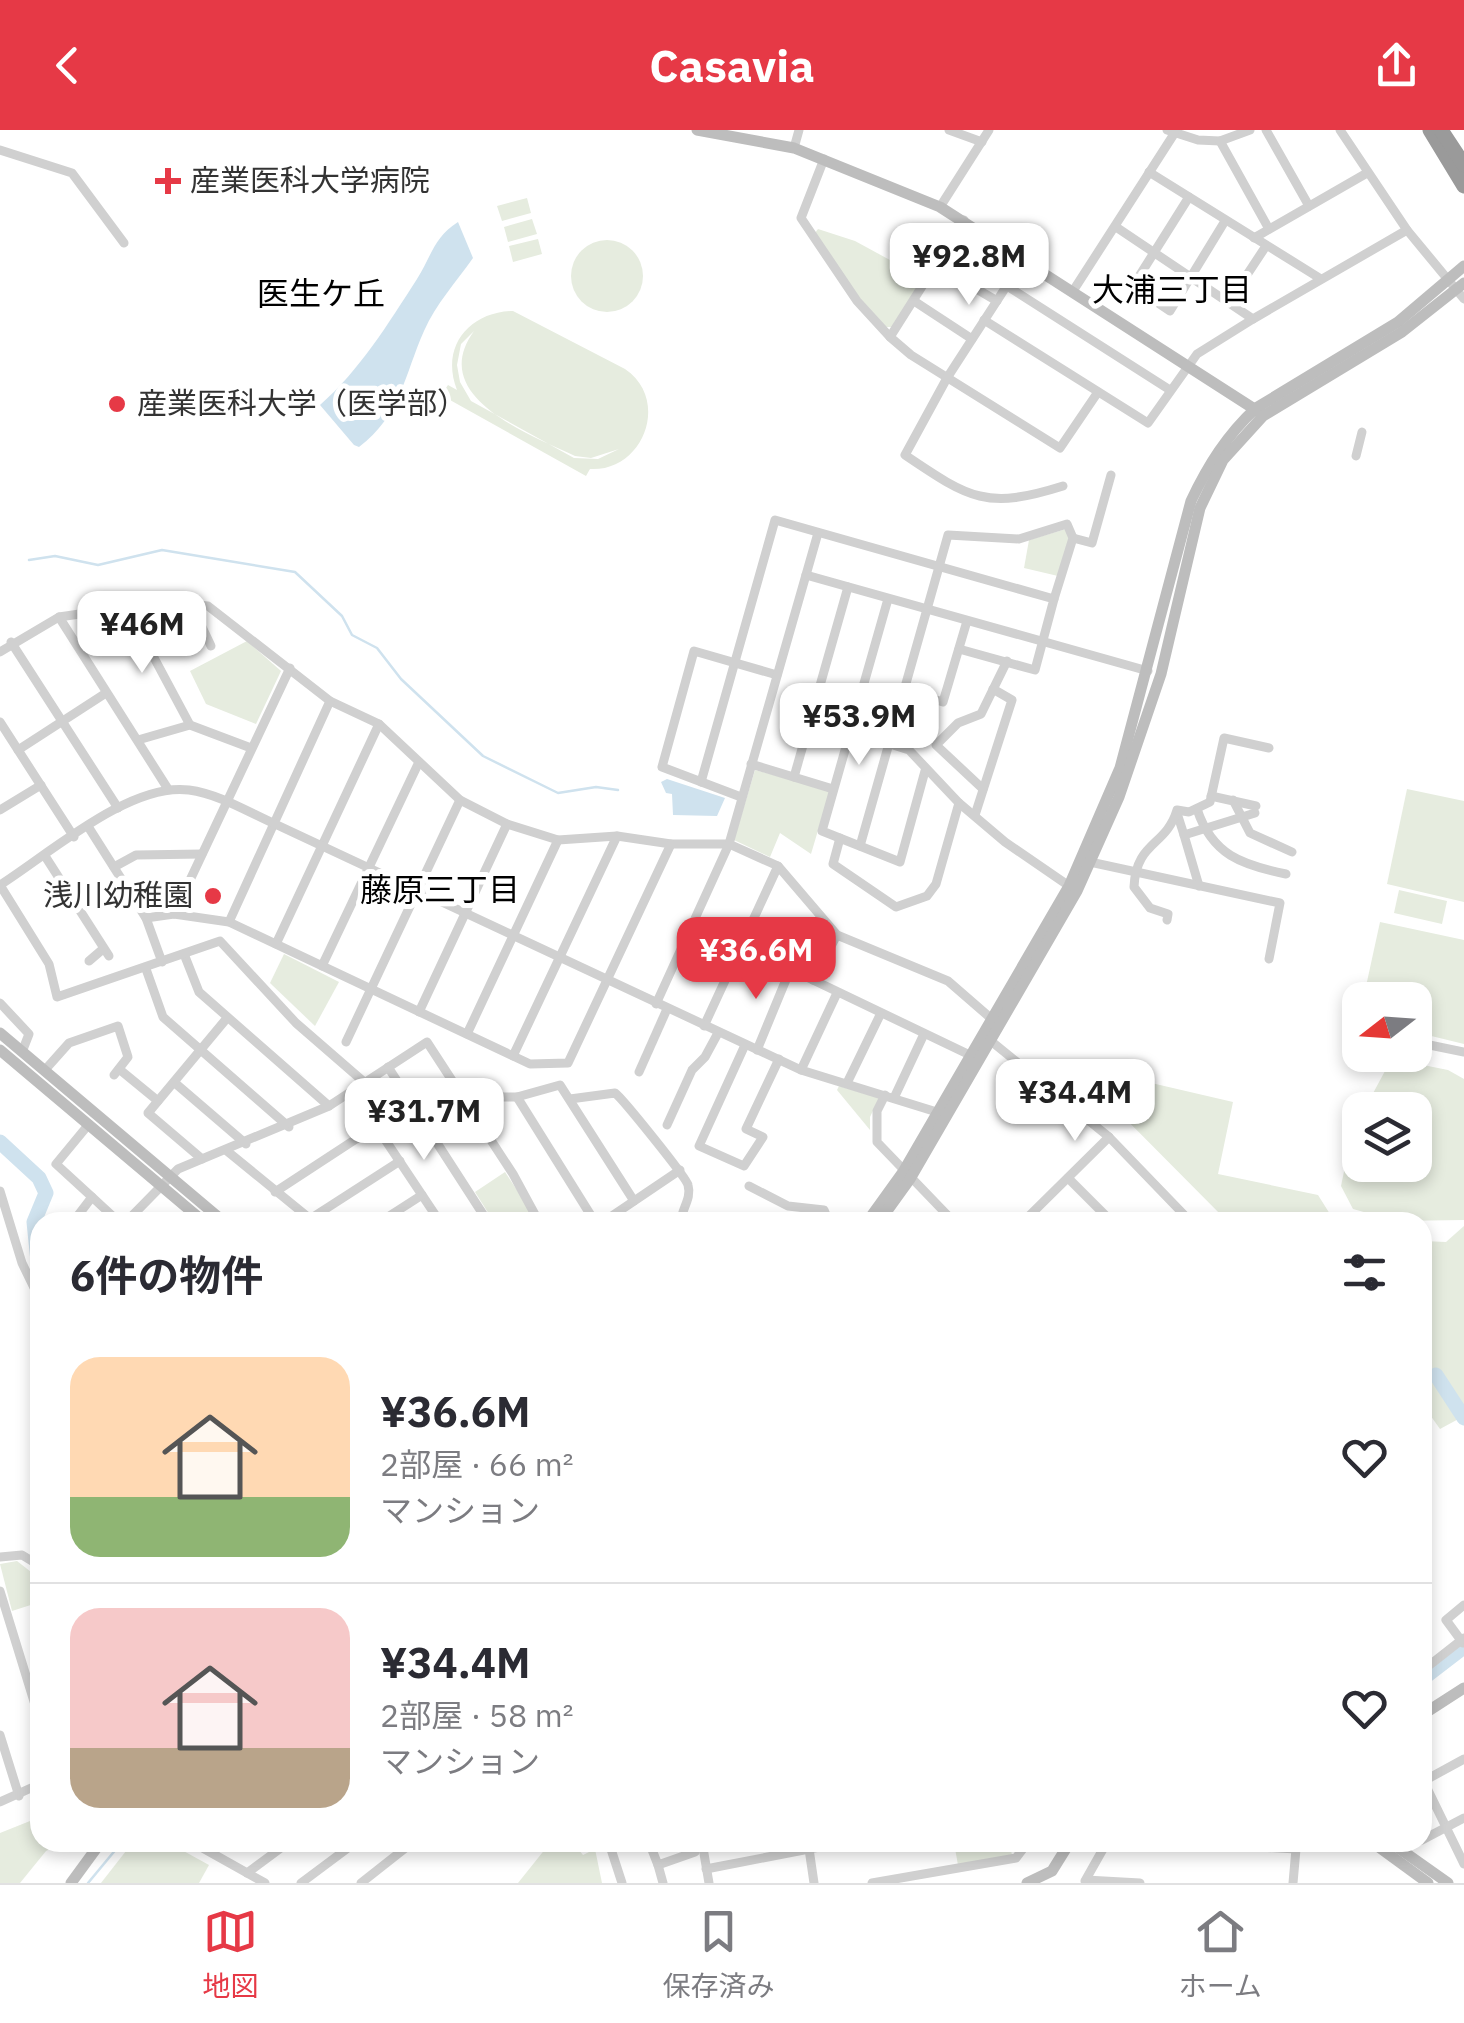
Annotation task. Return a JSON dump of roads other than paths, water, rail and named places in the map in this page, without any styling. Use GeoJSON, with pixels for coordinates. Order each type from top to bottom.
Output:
{"type":"FeatureCollection","features":[{"type":"Feature","properties":{"kind":"highway"},"geometry":{"type":"LineString","coordinates":[[1430,130],[1464,186]]}},
{"type":"Feature","properties":{"kind":"highway"},"geometry":{"type":"LineString","coordinates":[[1441,130],[1464,166]]}},
{"type":"Feature","properties":{"kind":"street"},"geometry":{"type":"LineString","coordinates":[[697,130],[733,133],[794,148],[940,207],[1259,412]]}},
{"type":"Feature","properties":{"kind":"street"},"geometry":{"type":"LineString","coordinates":[[794,148],[799,130]]}},
{"type":"Feature","properties":{"kind":"street"},"geometry":{"type":"LineString","coordinates":[[949,130],[982,142]]}},
{"type":"Feature","properties":{"kind":"street"},"geometry":{"type":"LineString","coordinates":[[940,207],[990,130]]}},
{"type":"Feature","properties":{"kind":"street"},"geometry":{"type":"LineString","coordinates":[[1073,291],[1116,228],[1170,132],[1220,141],[1250,130]]}},
{"type":"Feature","properties":{"kind":"street"},"geometry":{"type":"LineString","coordinates":[[1266,130],[1309,206]]}},
{"type":"Feature","properties":{"kind":"street"},"geometry":{"type":"LineString","coordinates":[[1340,130],[1407,230],[1457,288]]}},
{"type":"Feature","properties":{"kind":"street"},"geometry":{"type":"LineString","coordinates":[[1220,141],[1269,229]]}},
{"type":"Feature","properties":{"kind":"street"},"geometry":{"type":"LineString","coordinates":[[0,150],[72,173],[124,242]]}},
{"type":"Feature","properties":{"kind":"street"},"geometry":{"type":"LineString","coordinates":[[824,159],[801,218],[857,301],[890,337],[946,378],[1060,448],[1098,392]]}},
{"type":"Feature","properties":{"kind":"street"},"geometry":{"type":"LineString","coordinates":[[1149,172],[1322,279]]}},
{"type":"Feature","properties":{"kind":"street"},"geometry":{"type":"LineString","coordinates":[[1254,238],[1367,173]]}},
{"type":"Feature","properties":{"kind":"street"},"geometry":{"type":"LineString","coordinates":[[1189,197],[1133,286],[1170,311],[1225,221]]}},
{"type":"Feature","properties":{"kind":"street"},"geometry":{"type":"LineString","coordinates":[[890,337],[964,220]]}},
{"type":"Feature","properties":{"kind":"street"},"geometry":{"type":"LineString","coordinates":[[1116,228],[1253,319]]}},
{"type":"Feature","properties":{"kind":"street"},"geometry":{"type":"LineString","coordinates":[[984,320],[1148,423],[1188,364],[1253,319],[1407,230]]}},
{"type":"Feature","properties":{"kind":"street"},"geometry":{"type":"LineString","coordinates":[[1229,302],[1266,246]]}},
{"type":"Feature","properties":{"kind":"street"},"geometry":{"type":"LineString","coordinates":[[1024,260],[946,378],[905,454],[944,482],[994,500],[1014,501],[1064,486]]}},
{"type":"Feature","properties":{"kind":"street"},"geometry":{"type":"LineString","coordinates":[[936,265],[997,301]]}},
{"type":"Feature","properties":{"kind":"street"},"geometry":{"type":"LineString","coordinates":[[885,1212],[1090,862],[1119,796],[1155,673],[1191,501],[1219,449],[1259,412],[1457,288],[1464,266]]}},
{"type":"Feature","properties":{"kind":"street"},"geometry":{"type":"LineString","coordinates":[[1007,286],[1170,390]]}},
{"type":"Feature","properties":{"kind":"street"},"geometry":{"type":"LineString","coordinates":[[914,301],[972,339]]}},
{"type":"Feature","properties":{"kind":"street"},"geometry":{"type":"LineString","coordinates":[[1356,456],[1362,432]]}},
{"type":"Feature","properties":{"kind":"street"},"geometry":{"type":"LineString","coordinates":[[1073,538],[1092,543],[1111,474]]}},
{"type":"Feature","properties":{"kind":"street"},"geometry":{"type":"LineString","coordinates":[[701,782],[776,520],[1054,599]]}},
{"type":"Feature","properties":{"kind":"street"},"geometry":{"type":"LineString","coordinates":[[860,846],[948,535],[1020,539],[1068,524],[1073,538],[1035,670],[959,648]]}},
{"type":"Feature","properties":{"kind":"street"},"geometry":{"type":"LineString","coordinates":[[656,1004],[729,844],[818,533]]}},
{"type":"Feature","properties":{"kind":"street"},"geometry":{"type":"LineString","coordinates":[[806,575],[1155,673]]}},
{"type":"Feature","properties":{"kind":"street"},"geometry":{"type":"LineString","coordinates":[[794,776],[848,587]]}},
{"type":"Feature","properties":{"kind":"street"},"geometry":{"type":"LineString","coordinates":[[888,599],[822,831],[900,862],[925,771]]}},
{"type":"Feature","properties":{"kind":"street"},"geometry":{"type":"LineString","coordinates":[[0,652],[11,642],[58,618],[162,602],[208,606],[330,701],[380,724],[460,800],[506,824],[558,840],[617,836],[671,844],[729,844],[778,866],[837,935],[948,981],[996,1022]]}},
{"type":"Feature","properties":{"kind":"street"},"geometry":{"type":"LineString","coordinates":[[192,604],[211,646]]}},
{"type":"Feature","properties":{"kind":"street"},"geometry":{"type":"LineString","coordinates":[[128,609],[190,725]]}},
{"type":"Feature","properties":{"kind":"street"},"geometry":{"type":"LineString","coordinates":[[58,618],[168,789]]}},
{"type":"Feature","properties":{"kind":"street"},"geometry":{"type":"LineString","coordinates":[[904,690],[943,702],[967,621]]}},
{"type":"Feature","properties":{"kind":"street"},"geometry":{"type":"LineString","coordinates":[[11,642],[118,808]]}},
{"type":"Feature","properties":{"kind":"street"},"geometry":{"type":"LineString","coordinates":[[741,797],[662,766],[694,651],[777,674]]}},
{"type":"Feature","properties":{"kind":"street"},"geometry":{"type":"LineString","coordinates":[[983,790],[936,745],[958,724],[981,714],[1008,661]]}},
{"type":"Feature","properties":{"kind":"street"},"geometry":{"type":"LineString","coordinates":[[174,914],[290,668]]}},
{"type":"Feature","properties":{"kind":"street"},"geometry":{"type":"LineString","coordinates":[[1073,888],[1155,673]]}},
{"type":"Feature","properties":{"kind":"street"},"geometry":{"type":"LineString","coordinates":[[975,815],[1012,700],[994,689]]}},
{"type":"Feature","properties":{"kind":"street"},"geometry":{"type":"LineString","coordinates":[[0,748],[15,745],[62,721],[106,693]]}},
{"type":"Feature","properties":{"kind":"street"},"geometry":{"type":"LineString","coordinates":[[229,922],[330,701]]}},
{"type":"Feature","properties":{"kind":"street"},"geometry":{"type":"LineString","coordinates":[[0,722],[74,837]]}},
{"type":"Feature","properties":{"kind":"street"},"geometry":{"type":"LineString","coordinates":[[276,944],[380,724]]}},
{"type":"Feature","properties":{"kind":"street"},"geometry":{"type":"LineString","coordinates":[[138,740],[190,725],[251,748]]}},
{"type":"Feature","properties":{"kind":"street"},"geometry":{"type":"LineString","coordinates":[[1176,810],[1210,802],[1224,738],[1269,748]]}},
{"type":"Feature","properties":{"kind":"street"},"geometry":{"type":"LineString","coordinates":[[890,744],[910,750],[925,771],[1005,842],[1073,888]]}},
{"type":"Feature","properties":{"kind":"street"},"geometry":{"type":"LineString","coordinates":[[322,966],[419,762]]}},
{"type":"Feature","properties":{"kind":"street"},"geometry":{"type":"LineString","coordinates":[[752,764],[833,788]]}},
{"type":"Feature","properties":{"kind":"street"},"geometry":{"type":"LineString","coordinates":[[0,810],[41,785]]}},
{"type":"Feature","properties":{"kind":"street"},"geometry":{"type":"LineString","coordinates":[[364,1082],[296,1024],[220,941],[56,997],[49,964],[0,885],[118,808],[168,789],[193,790],[275,824],[801,1070],[943,1114]]}},
{"type":"Feature","properties":{"kind":"street"},"geometry":{"type":"LineString","coordinates":[[1184,835],[1256,809],[1211,796]]}},
{"type":"Feature","properties":{"kind":"street"},"geometry":{"type":"LineString","coordinates":[[346,1042],[460,800]]}},
{"type":"Feature","properties":{"kind":"street"},"geometry":{"type":"LineString","coordinates":[[1233,800],[1239,818],[1258,839],[1292,852]]}},
{"type":"Feature","properties":{"kind":"street"},"geometry":{"type":"LineString","coordinates":[[840,838],[833,864],[896,907],[927,896],[936,884],[959,803]]}},
{"type":"Feature","properties":{"kind":"street"},"geometry":{"type":"LineString","coordinates":[[1196,808],[1204,829],[1226,855],[1286,874]]}},
{"type":"Feature","properties":{"kind":"street"},"geometry":{"type":"LineString","coordinates":[[1176,810],[1198,886]]}},
{"type":"Feature","properties":{"kind":"street"},"geometry":{"type":"LineString","coordinates":[[1166,920],[1168,914],[1138,898],[1135,872],[1141,853],[1166,832],[1176,810]]}},
{"type":"Feature","properties":{"kind":"street"},"geometry":{"type":"LineString","coordinates":[[420,1012],[506,824]]}},
{"type":"Feature","properties":{"kind":"street"},"geometry":{"type":"LineString","coordinates":[[89,828],[146,918],[162,962]]}},
{"type":"Feature","properties":{"kind":"street"},"geometry":{"type":"LineString","coordinates":[[513,1056],[617,836]]}},
{"type":"Feature","properties":{"kind":"street"},"geometry":{"type":"LineString","coordinates":[[467,1034],[558,840]]}},
{"type":"Feature","properties":{"kind":"street"},"geometry":{"type":"LineString","coordinates":[[146,918],[174,914],[229,922],[530,1064],[568,1064],[671,844]]}},
{"type":"Feature","properties":{"kind":"street"},"geometry":{"type":"LineString","coordinates":[[114,868],[136,855],[202,854]]}},
{"type":"Feature","properties":{"kind":"street"},"geometry":{"type":"LineString","coordinates":[[45,856],[106,952],[88,960]]}},
{"type":"Feature","properties":{"kind":"street"},"geometry":{"type":"LineString","coordinates":[[1090,862],[1280,903],[1269,960]]}},
{"type":"Feature","properties":{"kind":"street"},"geometry":{"type":"LineString","coordinates":[[704,1026],[778,866]]}},
{"type":"Feature","properties":{"kind":"street"},"geometry":{"type":"LineString","coordinates":[[813,980],[837,935]]}},
{"type":"Feature","properties":{"kind":"street"},"geometry":{"type":"LineString","coordinates":[[742,946],[975,1058]]}},
{"type":"Feature","properties":{"kind":"street"},"geometry":{"type":"LineString","coordinates":[[184,954],[199,992],[329,1106]]}},
{"type":"Feature","properties":{"kind":"street"},"geometry":{"type":"LineString","coordinates":[[146,968],[163,1017],[289,1126]]}},
{"type":"Feature","properties":{"kind":"street"},"geometry":{"type":"LineString","coordinates":[[757,1050],[790,970]]}},
{"type":"Feature","properties":{"kind":"street"},"geometry":{"type":"LineString","coordinates":[[801,1070],[837,993]]}},
{"type":"Feature","properties":{"kind":"street"},"geometry":{"type":"LineString","coordinates":[[0,1003],[29,1034],[22,1052]]}},
{"type":"Feature","properties":{"kind":"street"},"geometry":{"type":"LineString","coordinates":[[639,1072],[667,1009]]}},
{"type":"Feature","properties":{"kind":"street"},"geometry":{"type":"LineString","coordinates":[[848,1082],[881,1014]]}},
{"type":"Feature","properties":{"kind":"street"},"geometry":{"type":"LineString","coordinates":[[202,1159],[148,1113],[227,1018]]}},
{"type":"Feature","properties":{"kind":"street"},"geometry":{"type":"LineString","coordinates":[[44,1071],[69,1044],[118,1026],[128,1057],[116,1072],[158,1101]]}},
{"type":"Feature","properties":{"kind":"street"},"geometry":{"type":"LineString","coordinates":[[0,1033],[194,1212]]}},
{"type":"Feature","properties":{"kind":"street"},"geometry":{"type":"LineString","coordinates":[[667,1125],[692,1070],[705,1057],[718,1033]]}},
{"type":"Feature","properties":{"kind":"street"},"geometry":{"type":"LineString","coordinates":[[924,1034],[890,1096],[877,1111],[878,1142],[943,1212]]}},
{"type":"Feature","properties":{"kind":"street"},"geometry":{"type":"LineString","coordinates":[[988,1038],[1109,1137],[1181,1212]]}},
{"type":"Feature","properties":{"kind":"street"},"geometry":{"type":"LineString","coordinates":[[133,1212],[164,1180],[202,1159],[246,1144],[329,1106],[427,1042],[536,1212]]}},
{"type":"Feature","properties":{"kind":"street"},"geometry":{"type":"LineString","coordinates":[[745,1045],[699,1146],[744,1166],[764,1137],[746,1129],[779,1060]]}},
{"type":"Feature","properties":{"kind":"street"},"geometry":{"type":"LineString","coordinates":[[1432,1045],[1464,1052]]}},
{"type":"Feature","properties":{"kind":"street"},"geometry":{"type":"LineString","coordinates":[[0,1050],[89,1124],[210,1212]]}},
{"type":"Feature","properties":{"kind":"street"},"geometry":{"type":"LineString","coordinates":[[388,1067],[482,1212]]}},
{"type":"Feature","properties":{"kind":"street"},"geometry":{"type":"LineString","coordinates":[[176,1082],[246,1144]]}},
{"type":"Feature","properties":{"kind":"street"},"geometry":{"type":"LineString","coordinates":[[464,1097],[517,1097],[560,1085],[634,1201]]}},
{"type":"Feature","properties":{"kind":"street"},"geometry":{"type":"LineString","coordinates":[[570,1099],[615,1093],[628,1102],[639,1126],[680,1170],[690,1196],[682,1212]]}},
{"type":"Feature","properties":{"kind":"street"},"geometry":{"type":"LineString","coordinates":[[517,1097],[592,1212]]}},
{"type":"Feature","properties":{"kind":"street"},"geometry":{"type":"LineString","coordinates":[[276,1192],[411,1103]]}},
{"type":"Feature","properties":{"kind":"street"},"geometry":{"type":"LineString","coordinates":[[89,1124],[56,1164],[111,1212]]}},
{"type":"Feature","properties":{"kind":"street"},"geometry":{"type":"LineString","coordinates":[[376,1126],[433,1212]]}},
{"type":"Feature","properties":{"kind":"street"},"geometry":{"type":"LineString","coordinates":[[1037,1212],[1109,1137]]}},
{"type":"Feature","properties":{"kind":"street"},"geometry":{"type":"LineString","coordinates":[[227,1150],[301,1212]]}},
{"type":"Feature","properties":{"kind":"street"},"geometry":{"type":"LineString","coordinates":[[325,1212],[400,1161]]}},
{"type":"Feature","properties":{"kind":"street"},"geometry":{"type":"LineString","coordinates":[[616,1212],[680,1170]]}},
{"type":"Feature","properties":{"kind":"street"},"geometry":{"type":"LineString","coordinates":[[872,1212],[906,1175]]}},
{"type":"Feature","properties":{"kind":"street"},"geometry":{"type":"LineString","coordinates":[[1068,1178],[1102,1212]]}},
{"type":"Feature","properties":{"kind":"street"},"geometry":{"type":"LineString","coordinates":[[749,1186],[788,1206],[825,1212]]}},
{"type":"Feature","properties":{"kind":"street"},"geometry":{"type":"LineString","coordinates":[[0,1191],[30,1279]]}},
{"type":"Feature","properties":{"kind":"street"},"geometry":{"type":"LineString","coordinates":[[396,1212],[422,1195]]}},
{"type":"Feature","properties":{"kind":"street"},"geometry":{"type":"LineString","coordinates":[[83,1212],[92,1197]]}},
{"type":"Feature","properties":{"kind":"street"},"geometry":{"type":"LineString","coordinates":[[0,1557],[22,1556],[30,1560]]}},
{"type":"Feature","properties":{"kind":"street"},"geometry":{"type":"LineString","coordinates":[[0,1591],[4,1620],[30,1693]]}},
{"type":"Feature","properties":{"kind":"street"},"geometry":{"type":"LineString","coordinates":[[1432,1664],[1463,1641],[1446,1620],[1464,1604]]}},
{"type":"Feature","properties":{"kind":"street"},"geometry":{"type":"LineString","coordinates":[[1432,1709],[1464,1688]]}},
{"type":"Feature","properties":{"kind":"street"},"geometry":{"type":"LineString","coordinates":[[0,1736],[19,1796]]}},
{"type":"Feature","properties":{"kind":"street"},"geometry":{"type":"LineString","coordinates":[[1432,1777],[1464,1759]]}},
{"type":"Feature","properties":{"kind":"street"},"geometry":{"type":"LineString","coordinates":[[0,1802],[30,1790]]}},
{"type":"Feature","properties":{"kind":"street"},"geometry":{"type":"LineString","coordinates":[[1432,1802],[1464,1864]]}},
{"type":"Feature","properties":{"kind":"street"},"geometry":{"type":"LineString","coordinates":[[1432,1836],[1464,1818]]}},
{"type":"Feature","properties":{"kind":"street"},"geometry":{"type":"LineString","coordinates":[[71,1883],[94,1852]]}},
{"type":"Feature","properties":{"kind":"street"},"geometry":{"type":"LineString","coordinates":[[210,1852],[266,1883]]}},
{"type":"Feature","properties":{"kind":"street"},"geometry":{"type":"LineString","coordinates":[[248,1873],[276,1852]]}},
{"type":"Feature","properties":{"kind":"street"},"geometry":{"type":"LineString","coordinates":[[301,1883],[343,1852]]}},
{"type":"Feature","properties":{"kind":"street"},"geometry":{"type":"LineString","coordinates":[[361,1883],[400,1852]]}},
{"type":"Feature","properties":{"kind":"street"},"geometry":{"type":"LineString","coordinates":[[613,1852],[622,1883]]}},
{"type":"Feature","properties":{"kind":"street"},"geometry":{"type":"LineString","coordinates":[[653,1852],[663,1883]]}},
{"type":"Feature","properties":{"kind":"street"},"geometry":{"type":"LineString","coordinates":[[658,1865],[695,1852]]}},
{"type":"Feature","properties":{"kind":"street"},"geometry":{"type":"LineString","coordinates":[[703,1852],[709,1883]]}},
{"type":"Feature","properties":{"kind":"street"},"geometry":{"type":"LineString","coordinates":[[706,1869],[782,1852]]}},
{"type":"Feature","properties":{"kind":"street"},"geometry":{"type":"LineString","coordinates":[[810,1852],[814,1883]]}},
{"type":"Feature","properties":{"kind":"street"},"geometry":{"type":"LineString","coordinates":[[872,1883],[1016,1858],[1020,1852]]}},
{"type":"Feature","properties":{"kind":"street"},"geometry":{"type":"LineString","coordinates":[[1034,1882],[1066,1852]]}},
{"type":"Feature","properties":{"kind":"street"},"geometry":{"type":"LineString","coordinates":[[1101,1852],[1085,1881],[1140,1883]]}},
{"type":"Feature","properties":{"kind":"street"},"geometry":{"type":"LineString","coordinates":[[1293,1883],[1296,1852]]}},
{"type":"Feature","properties":{"kind":"street"},"geometry":{"type":"LineString","coordinates":[[1386,1852],[1428,1883]]}},
{"type":"Feature","properties":{"kind":"street"},"geometry":{"type":"LineString","coordinates":[[1405,1852],[1448,1883]]}},
{"type":"Feature","properties":{"kind":"street"},"geometry":{"type":"LineString","coordinates":[[1412,1857],[1415,1852]]}},
{"type":"Feature","properties":{"kind":"water"},"geometry":{"type":"Polygon","coordinates":[[[458,222],[473,258],[429,321],[393,408],[373,435],[359,447],[354,445],[320,405],[373,346],[438,241],[458,222]]]}},
{"type":"Feature","properties":{"kind":"water"},"geometry":{"type":"Polygon","coordinates":[[[667,779],[725,798],[717,816],[673,815],[672,794],[666,793],[661,782],[667,779]]]}},
{"type":"Feature","properties":{"kind":"waterway"},"geometry":{"type":"LineString","coordinates":[[29,560],[55,556],[98,565],[162,550],[295,572],[342,616],[352,635],[377,648],[401,679],[483,756],[558,793],[596,787],[618,790]]}},
{"type":"Feature","properties":{"kind":"waterway"},"geometry":{"type":"LineString","coordinates":[[0,1142],[39,1178],[46,1193],[38,1212]]}},
{"type":"Feature","properties":{"kind":"waterway"},"geometry":{"type":"LineString","coordinates":[[1436,1375],[1464,1418]]}},
{"type":"Feature","properties":{"kind":"waterway"},"geometry":{"type":"LineString","coordinates":[[1432,1671],[1461,1649]]}},
{"type":"Feature","properties":{"kind":"waterway"},"geometry":{"type":"LineString","coordinates":[[88,1883],[114,1852]]}},
{"type":"Feature","properties":{"kind":"place","name":"産業医科大学病院"},"geometry":{"type":"Point","coordinates":[168,181]}},
{"type":"Feature","properties":{"kind":"place","name":"産業医科大学（医学部）"},"geometry":{"type":"Point","coordinates":[117,404]}},
{"type":"Feature","properties":{"kind":"place","name":"浅川幼稚園"},"geometry":{"type":"Point","coordinates":[213,896]}},
{"type":"Feature","properties":{"kind":"district","name":"大浦三丁目"},"geometry":{"type":"Point","coordinates":[1172,290]}},
{"type":"Feature","properties":{"kind":"district","name":"医生ケ丘"},"geometry":{"type":"Point","coordinates":[321,294]}},
{"type":"Feature","properties":{"kind":"district","name":"藤原三丁目"},"geometry":{"type":"Point","coordinates":[440,890]}}]}
